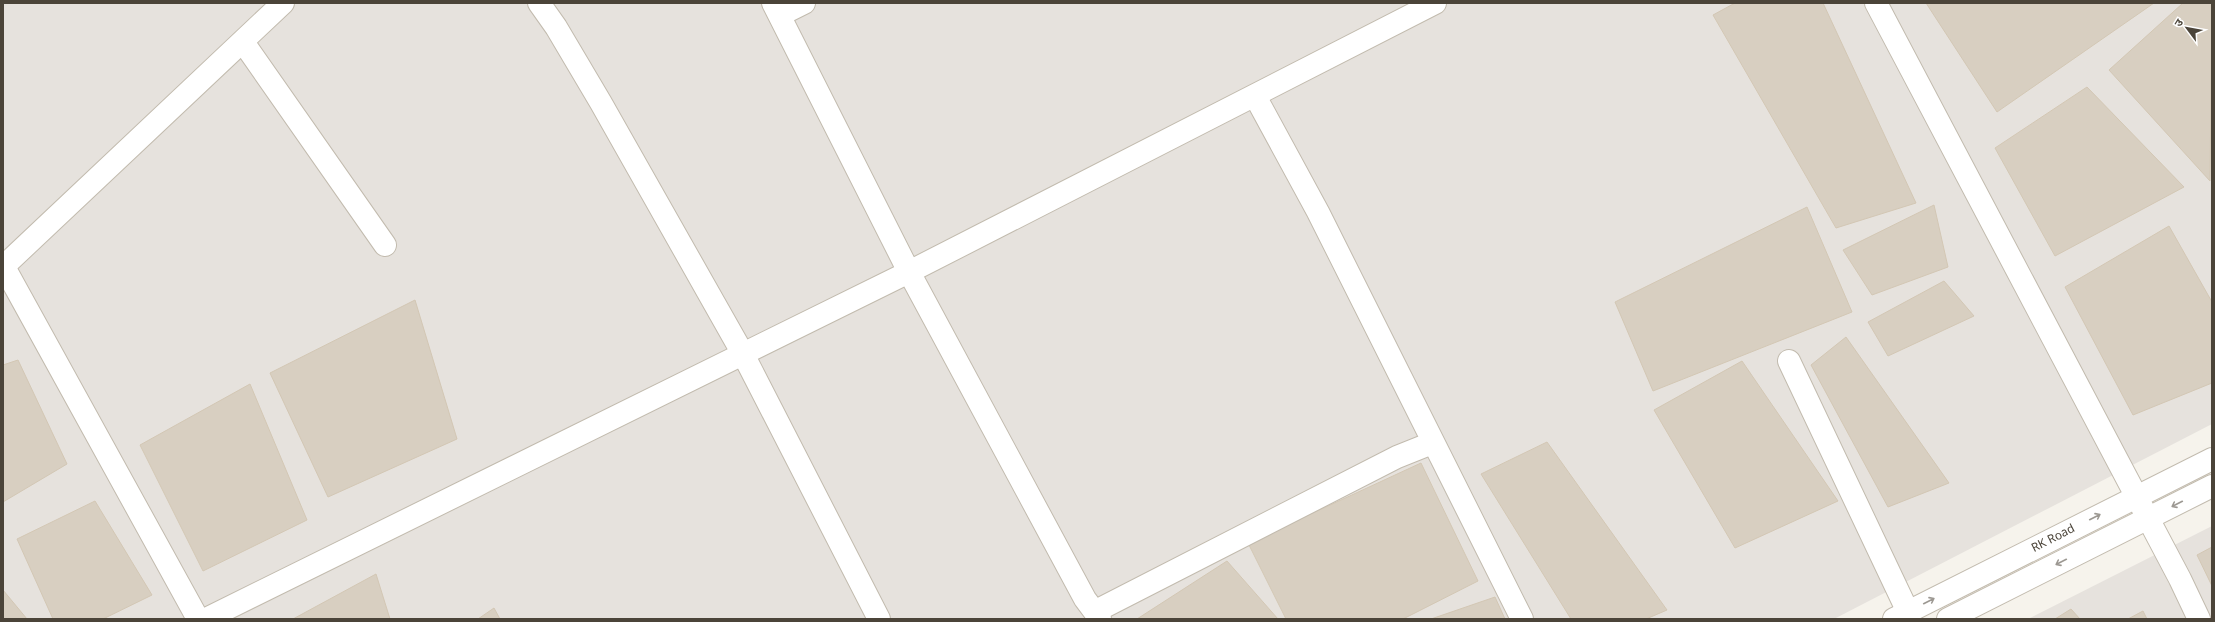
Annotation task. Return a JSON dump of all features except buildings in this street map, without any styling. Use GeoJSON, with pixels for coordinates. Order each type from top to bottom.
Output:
{"type":"FeatureCollection","features":[{"type":"Feature","properties":{"kind":"street"},"geometry":{"type":"LineString","coordinates":[[198,619],[3,266],[283,3]]}},
{"type":"Feature","properties":{"kind":"street"},"geometry":{"type":"LineString","coordinates":[[539,3],[556,27],[601,103],[743,354],[879,619]]}},
{"type":"Feature","properties":{"kind":"street"},"geometry":{"type":"LineString","coordinates":[[804,3],[777,9],[909,272],[1085,599],[1098,615],[1397,457],[1432,443]]}},
{"type":"Feature","properties":{"kind":"street"},"geometry":{"type":"LineString","coordinates":[[206,619],[909,272],[1435,3]]}},
{"type":"Feature","properties":{"kind":"street"},"geometry":{"type":"LineString","coordinates":[[1876,3],[2135,497],[2148,519],[2199,619]]}},
{"type":"Feature","properties":{"kind":"street"},"geometry":{"type":"LineString","coordinates":[[242,42],[384,245]]}},
{"type":"Feature","properties":{"kind":"street"},"geometry":{"type":"LineString","coordinates":[[1255,96],[1318,212],[1432,443],[1522,619]]}},
{"type":"Feature","properties":{"kind":"street"},"geometry":{"type":"LineString","coordinates":[[1789,361],[1901,615]]}},
{"type":"Feature","properties":{"kind":"street","name":"RK Road"},"geometry":{"type":"LineString","coordinates":[[1901,615],[2212,459]]}},
{"type":"Feature","properties":{"kind":"street"},"geometry":{"type":"LineString","coordinates":[[1948,619],[2212,486]]}},
{"type":"Feature","properties":{"kind":"shaded area"},"geometry":{"type":"Polygon","coordinates":[[[3,3],[2212,3],[2212,424],[1834,619],[3,619],[3,3]]]}},
{"type":"Feature","properties":{"kind":"shaded area"},"geometry":{"type":"Polygon","coordinates":[[[2212,526],[2212,619],[2028,619],[2212,526]]]}}]}
